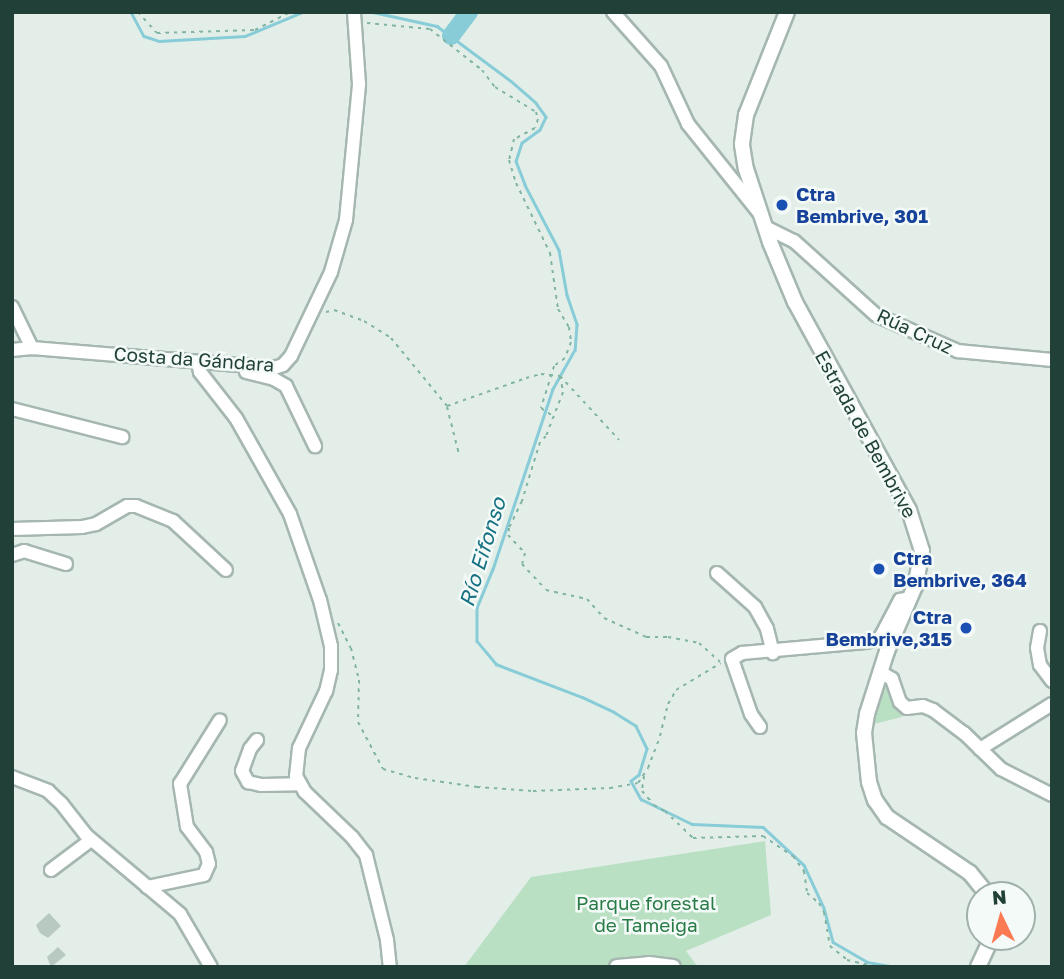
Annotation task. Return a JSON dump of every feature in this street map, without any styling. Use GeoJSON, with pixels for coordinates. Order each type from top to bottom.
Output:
{"type":"FeatureCollection","features":[{"type":"Feature","properties":{"kind":"street"},"geometry":{"type":"LineString","coordinates":[[612,12],[661,65],[688,124],[763,221]]}},
{"type":"Feature","properties":{"kind":"street","name":"Estrada de Bembrive"},"geometry":{"type":"LineString","coordinates":[[788,12],[744,126],[744,156],[763,221],[811,334],[918,531],[922,558],[910,598],[880,672],[864,733],[868,773],[875,800],[896,825],[970,873],[977,881]]}},
{"type":"Feature","properties":{"kind":"street","name":"Costa da Gándara"},"geometry":{"type":"LineString","coordinates":[[12,350],[32,348],[274,368],[284,365],[331,272],[346,220],[359,84],[355,18]]}},
{"type":"Feature","properties":{"kind":"street","name":"Rúa Cruz"},"geometry":{"type":"LineString","coordinates":[[763,221],[794,241],[876,315],[958,351],[1052,360]]}},
{"type":"Feature","properties":{"kind":"street"},"geometry":{"type":"LineString","coordinates":[[12,307],[32,348]]}},
{"type":"Feature","properties":{"kind":"street"},"geometry":{"type":"LineString","coordinates":[[198,362],[200,372],[236,418],[290,514],[324,617],[331,646],[331,670],[326,691],[299,748],[296,776],[300,784],[366,855],[387,940],[390,967]]}},
{"type":"Feature","properties":{"kind":"street"},"geometry":{"type":"LineString","coordinates":[[217,363],[223,370],[274,379],[286,386],[315,446]]}},
{"type":"Feature","properties":{"kind":"street"},"geometry":{"type":"LineString","coordinates":[[12,409],[122,437]]}},
{"type":"Feature","properties":{"kind":"street"},"geometry":{"type":"LineString","coordinates":[[12,529],[82,527],[96,524],[127,506],[136,506],[173,521],[226,570]]}},
{"type":"Feature","properties":{"kind":"street"},"geometry":{"type":"LineString","coordinates":[[12,555],[24,551],[66,564]]}},
{"type":"Feature","properties":{"kind":"street"},"geometry":{"type":"LineString","coordinates":[[717,573],[755,607],[767,629],[773,653]]}},
{"type":"Feature","properties":{"kind":"street"},"geometry":{"type":"LineString","coordinates":[[760,727],[726,661],[742,653],[773,653],[880,638],[900,600],[910,598]]}},
{"type":"Feature","properties":{"kind":"street"},"geometry":{"type":"LineString","coordinates":[[1040,631],[1037,648],[1040,665],[1052,681]]}},
{"type":"Feature","properties":{"kind":"street"},"geometry":{"type":"LineString","coordinates":[[880,672],[892,679],[900,702],[906,708],[923,706],[933,710],[1002,769],[1052,795]]}},
{"type":"Feature","properties":{"kind":"street"},"geometry":{"type":"LineString","coordinates":[[980,749],[1052,704]]}},
{"type":"Feature","properties":{"kind":"street"},"geometry":{"type":"LineString","coordinates":[[147,887],[204,875],[209,864],[206,852],[187,827],[180,784],[220,720]]}},
{"type":"Feature","properties":{"kind":"street"},"geometry":{"type":"LineString","coordinates":[[257,740],[250,748],[242,771],[248,782],[261,785],[300,784]]}},
{"type":"Feature","properties":{"kind":"street"},"geometry":{"type":"LineString","coordinates":[[12,776],[48,791],[92,840],[180,914],[211,967]]}},
{"type":"Feature","properties":{"kind":"street"},"geometry":{"type":"LineString","coordinates":[[12,789],[26,782]]}},
{"type":"Feature","properties":{"kind":"street"},"geometry":{"type":"LineString","coordinates":[[51,870],[92,840]]}},
{"type":"Feature","properties":{"kind":"street"},"geometry":{"type":"LineString","coordinates":[[617,967],[649,964],[673,967]]}},
{"type":"Feature","properties":{"kind":"path"},"geometry":{"type":"LineString","coordinates":[[138,12],[157,33],[255,30],[290,12]]}},
{"type":"Feature","properties":{"kind":"path"},"geometry":{"type":"LineString","coordinates":[[355,18],[430,29],[482,70],[495,87],[536,112],[538,119],[535,128],[514,139],[509,160],[516,183],[550,253],[558,309],[569,327],[571,342],[565,358],[554,366],[541,408],[553,416]]}},
{"type":"Feature","properties":{"kind":"path"},"geometry":{"type":"LineString","coordinates":[[322,312],[334,310],[364,321],[391,338],[447,406],[459,454]]}},
{"type":"Feature","properties":{"kind":"path"},"geometry":{"type":"LineString","coordinates":[[324,617],[338,622],[351,648],[359,680],[358,722],[383,769],[415,778],[533,791],[629,786],[638,783],[660,736],[668,704],[676,690],[726,661],[699,643],[668,637],[646,637],[604,618],[587,599],[546,590],[522,564],[525,553],[508,535],[509,528],[522,501],[540,442],[547,436],[563,393],[561,376]]}},
{"type":"Feature","properties":{"kind":"path"},"geometry":{"type":"LineString","coordinates":[[447,406],[526,378],[561,376],[619,440]]}},
{"type":"Feature","properties":{"kind":"path"},"geometry":{"type":"LineString","coordinates":[[644,775],[642,791],[653,805],[665,811],[693,838],[763,836],[793,856],[804,871],[807,893],[819,903],[824,912],[830,946],[847,960],[878,967]]}},
{"type":"Feature","properties":{"kind":"green space"},"geometry":{"type":"Polygon","coordinates":[[[886,682],[890,683],[902,717],[874,724],[886,682]]]}},
{"type":"Feature","properties":{"kind":"green space","name":"Parque forestal de Tameiga"},"geometry":{"type":"Polygon","coordinates":[[[765,841],[771,915],[686,951],[698,967],[464,967],[531,877],[765,841]]]}},
{"type":"Feature","properties":{"kind":"building"},"geometry":{"type":"Polygon","coordinates":[[[49,913],[61,926],[48,938],[40,933],[36,925],[49,913]]]}},
{"type":"Feature","properties":{"kind":"building"},"geometry":{"type":"Polygon","coordinates":[[[58,947],[66,955],[51,967],[47,957],[58,947]]]}},
{"type":"Feature","properties":{"kind":"waterway","name":"Río Eifonso"},"geometry":{"type":"LineString","coordinates":[[131,12],[144,36],[159,41],[245,36],[302,12]]}},
{"type":"Feature","properties":{"kind":"waterway","name":"Río Eifonso"},"geometry":{"type":"LineString","coordinates":[[373,12],[437,26],[511,81],[536,103],[546,117],[540,130],[522,143],[516,161],[525,185],[559,250],[567,295],[577,324],[575,350],[553,389],[493,569],[477,608],[477,641],[496,664],[582,697],[636,726],[647,749],[639,775],[631,781],[641,799],[692,824],[763,827],[804,865],[824,908],[833,942],[867,962],[894,967]]}},
{"type":"Feature","properties":{"kind":"waterway"},"geometry":{"type":"LineString","coordinates":[[451,36],[469,12]]}},
{"type":"Feature","properties":{"kind":"place","name":"Ctra Bembrive, 301"},"geometry":{"type":"Point","coordinates":[782,205]}},
{"type":"Feature","properties":{"kind":"place","name":"Ctra Bembrive, 364"},"geometry":{"type":"Point","coordinates":[879,569]}},
{"type":"Feature","properties":{"kind":"place","name":"Ctra Bembrive,315"},"geometry":{"type":"Point","coordinates":[966,628]}}]}
